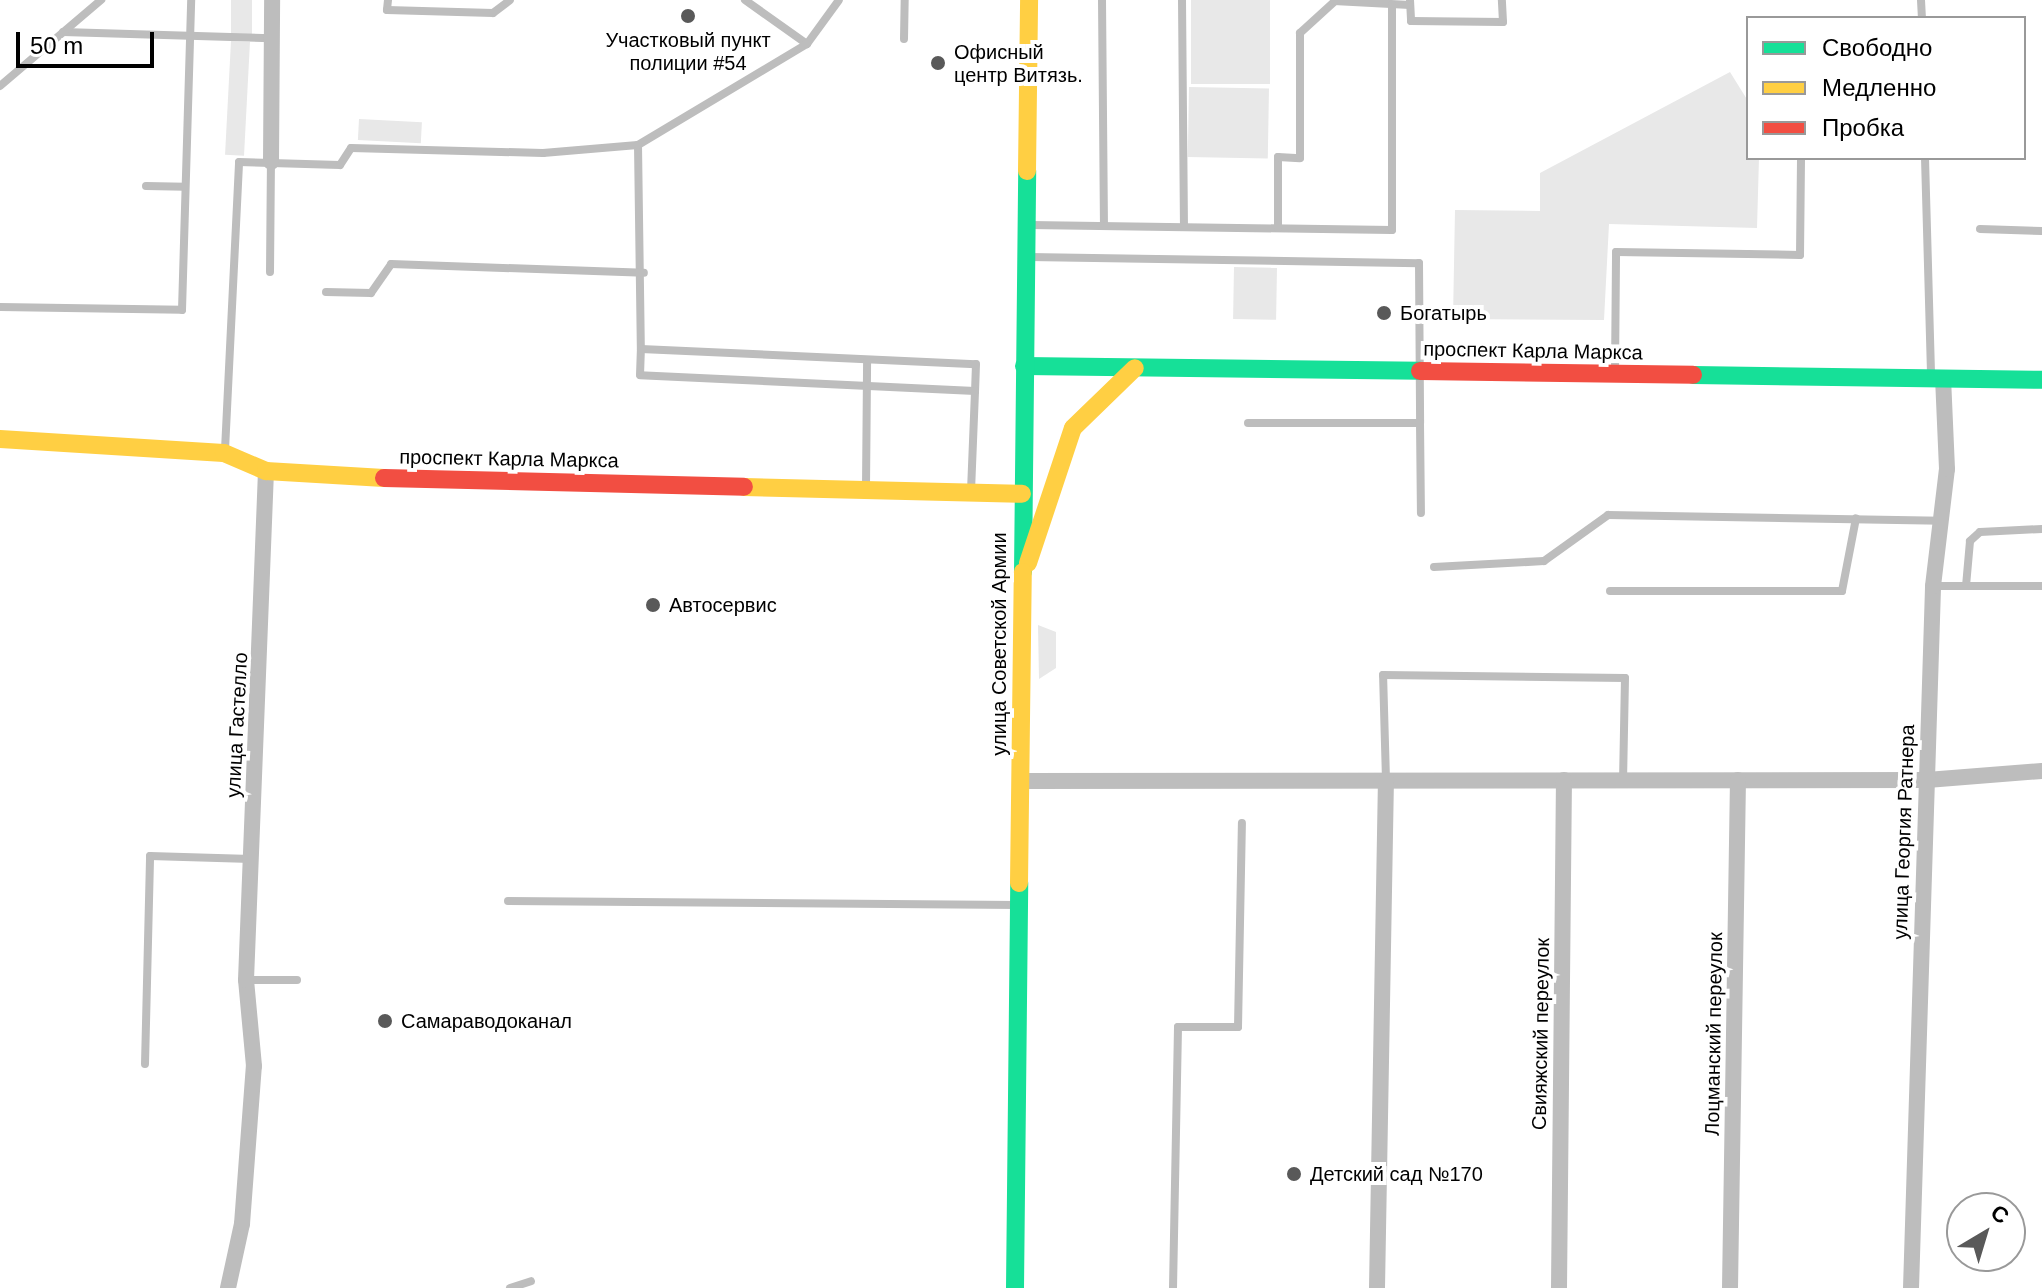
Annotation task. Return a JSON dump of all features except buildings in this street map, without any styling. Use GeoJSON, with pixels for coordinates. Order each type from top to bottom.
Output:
{"type":"FeatureCollection","features":[{"type":"Feature","properties":{"kind":"street"},"geometry":{"type":"LineString","coordinates":[[271,162],[272,0]]}},
{"type":"Feature","properties":{"kind":"street","name":"улица Советской Армии"},"geometry":{"type":"LineString","coordinates":[[1015,1288],[1029,0]]}},
{"type":"Feature","properties":{"kind":"street","name":"проспект Карла Маркса"},"geometry":{"type":"LineString","coordinates":[[1024,366],[2042,380]]}},
{"type":"Feature","properties":{"kind":"street"},"geometry":{"type":"LineString","coordinates":[[1022,579],[1073,428],[1135,368]]}},
{"type":"Feature","properties":{"kind":"street","name":"улица Георгия Ратнера"},"geometry":{"type":"LineString","coordinates":[[1911,1288],[1933,586],[1941,521],[1937,378]]}},
{"type":"Feature","properties":{"kind":"street","name":"проспект Карла Маркса"},"geometry":{"type":"LineString","coordinates":[[0,439],[224,453],[266,471],[1022,494]]}},
{"type":"Feature","properties":{"kind":"street","name":"улица Гастелло"},"geometry":{"type":"LineString","coordinates":[[228,1288],[242,1224],[254,1066],[246,980],[266,471]]}},
{"type":"Feature","properties":{"kind":"street"},"geometry":{"type":"LineString","coordinates":[[1020,781],[1927,780],[2042,771]]}},
{"type":"Feature","properties":{"kind":"street"},"geometry":{"type":"LineString","coordinates":[[1377,1288],[1386,780]]}},
{"type":"Feature","properties":{"kind":"street","name":"Свияжский переулок"},"geometry":{"type":"LineString","coordinates":[[1559,1288],[1564,780]]}},
{"type":"Feature","properties":{"kind":"street","name":"Лоцманский переулок"},"geometry":{"type":"LineString","coordinates":[[1730,1288],[1738,780]]}},
{"type":"Feature","properties":{"kind":"lane"},"geometry":{"type":"LineString","coordinates":[[0,86],[101,0]]}},
{"type":"Feature","properties":{"kind":"lane"},"geometry":{"type":"LineString","coordinates":[[0,307],[182,310],[191,0]]}},
{"type":"Feature","properties":{"kind":"lane"},"geometry":{"type":"LineString","coordinates":[[388,0],[387,10],[493,13],[510,0]]}},
{"type":"Feature","properties":{"kind":"lane"},"geometry":{"type":"LineString","coordinates":[[745,0],[807,44]]}},
{"type":"Feature","properties":{"kind":"lane"},"geometry":{"type":"LineString","coordinates":[[224,453],[239,162],[340,165],[351,148],[543,153],[638,145],[807,44],[839,0]]}},
{"type":"Feature","properties":{"kind":"lane"},"geometry":{"type":"LineString","coordinates":[[904,39],[905,0]]}},
{"type":"Feature","properties":{"kind":"lane"},"geometry":{"type":"LineString","coordinates":[[1102,0],[1104,226]]}},
{"type":"Feature","properties":{"kind":"lane"},"geometry":{"type":"LineString","coordinates":[[1182,0],[1184,227]]}},
{"type":"Feature","properties":{"kind":"lane"},"geometry":{"type":"LineString","coordinates":[[1276,228],[1278,157],[1300,158],[1300,33],[1334,1],[1392,5],[1410,2],[1411,21],[1503,22],[1502,0]]}},
{"type":"Feature","properties":{"kind":"lane"},"geometry":{"type":"LineString","coordinates":[[1025,225],[1392,230],[1392,5]]}},
{"type":"Feature","properties":{"kind":"lane"},"geometry":{"type":"LineString","coordinates":[[63,32],[271,38]]}},
{"type":"Feature","properties":{"kind":"lane"},"geometry":{"type":"LineString","coordinates":[[638,145],[644,273],[640,375],[975,391]]}},
{"type":"Feature","properties":{"kind":"lane"},"geometry":{"type":"LineString","coordinates":[[1615,374],[1616,252],[1800,255],[1801,160]]}},
{"type":"Feature","properties":{"kind":"lane"},"geometry":{"type":"LineString","coordinates":[[1925,160],[1937,378]]}},
{"type":"Feature","properties":{"kind":"lane"},"geometry":{"type":"LineString","coordinates":[[270,272],[271,162]]}},
{"type":"Feature","properties":{"kind":"lane"},"geometry":{"type":"LineString","coordinates":[[146,186],[185,187]]}},
{"type":"Feature","properties":{"kind":"lane"},"geometry":{"type":"LineString","coordinates":[[1980,229],[2042,231]]}},
{"type":"Feature","properties":{"kind":"lane"},"geometry":{"type":"LineString","coordinates":[[1024,257],[1419,263],[1421,513]]}},
{"type":"Feature","properties":{"kind":"lane"},"geometry":{"type":"LineString","coordinates":[[326,292],[371,293],[391,264],[644,273]]}},
{"type":"Feature","properties":{"kind":"lane"},"geometry":{"type":"LineString","coordinates":[[641,349],[976,364],[971,492]]}},
{"type":"Feature","properties":{"kind":"lane"},"geometry":{"type":"LineString","coordinates":[[866,490],[867,360]]}},
{"type":"Feature","properties":{"kind":"lane"},"geometry":{"type":"LineString","coordinates":[[1248,423],[1420,423]]}},
{"type":"Feature","properties":{"kind":"lane"},"geometry":{"type":"LineString","coordinates":[[1434,567],[1544,561],[1608,515],[1941,521]]}},
{"type":"Feature","properties":{"kind":"lane"},"geometry":{"type":"LineString","coordinates":[[1610,591],[1842,591],[1856,518]]}},
{"type":"Feature","properties":{"kind":"lane"},"geometry":{"type":"LineString","coordinates":[[1966,586],[1970,541],[1980,532],[2042,529]]}},
{"type":"Feature","properties":{"kind":"lane"},"geometry":{"type":"LineString","coordinates":[[1933,586],[2042,586]]}},
{"type":"Feature","properties":{"kind":"lane"},"geometry":{"type":"LineString","coordinates":[[1386,780],[1383,675],[1625,678],[1623,780]]}},
{"type":"Feature","properties":{"kind":"lane"},"geometry":{"type":"LineString","coordinates":[[1173,1288],[1178,1027],[1238,1027],[1242,823]]}},
{"type":"Feature","properties":{"kind":"lane"},"geometry":{"type":"LineString","coordinates":[[145,1064],[150,856],[251,859]]}},
{"type":"Feature","properties":{"kind":"lane"},"geometry":{"type":"LineString","coordinates":[[508,901],[1019,905]]}},
{"type":"Feature","properties":{"kind":"lane"},"geometry":{"type":"LineString","coordinates":[[246,980],[297,980]]}},
{"type":"Feature","properties":{"kind":"lane"},"geometry":{"type":"LineString","coordinates":[[510,1288],[531,1281]]}},
{"type":"Feature","properties":{"kind":"shaded area"},"geometry":{"type":"Polygon","coordinates":[[[231,0],[252,0],[252,35],[231,35],[231,0]]]}},
{"type":"Feature","properties":{"kind":"shaded area"},"geometry":{"type":"Polygon","coordinates":[[[1191,0],[1270,0],[1270,84],[1191,84],[1191,0]]]}},
{"type":"Feature","properties":{"kind":"shaded area"},"geometry":{"type":"Polygon","coordinates":[[[231,41],[250,42],[244,156],[225,155],[231,41]]]}},
{"type":"Feature","properties":{"kind":"shaded area"},"geometry":{"type":"Polygon","coordinates":[[[1730,72],[1746,98],[1746,160],[1759,160],[1757,228],[1609,224],[1604,320],[1453,319],[1455,210],[1540,211],[1540,173],[1730,72]]]}},
{"type":"Feature","properties":{"kind":"shaded area"},"geometry":{"type":"Polygon","coordinates":[[[1189,87],[1269,88],[1268,158],[1188,157],[1189,87]]]}},
{"type":"Feature","properties":{"kind":"shaded area"},"geometry":{"type":"Polygon","coordinates":[[[359,119],[422,122],[421,143],[358,140],[359,119]]]}},
{"type":"Feature","properties":{"kind":"shaded area"},"geometry":{"type":"Polygon","coordinates":[[[1234,267],[1277,268],[1276,320],[1233,319],[1234,267]]]}},
{"type":"Feature","properties":{"kind":"shaded area"},"geometry":{"type":"Polygon","coordinates":[[[1038,625],[1056,632],[1056,668],[1039,679],[1038,625]]]}},
{"type":"Feature","properties":{"kind":"traffic: fast"},"geometry":{"type":"LineString","coordinates":[[1023,572],[1027,171]]}},
{"type":"Feature","properties":{"kind":"traffic: fast"},"geometry":{"type":"LineString","coordinates":[[1024,366],[1420,371]]}},
{"type":"Feature","properties":{"kind":"traffic: fast"},"geometry":{"type":"LineString","coordinates":[[1693,375],[2042,380]]}},
{"type":"Feature","properties":{"kind":"traffic: fast"},"geometry":{"type":"LineString","coordinates":[[1015,1288],[1019,883]]}},
{"type":"Feature","properties":{"kind":"traffic: slow"},"geometry":{"type":"LineString","coordinates":[[1027,171],[1029,0]]}},
{"type":"Feature","properties":{"kind":"traffic: slow"},"geometry":{"type":"LineString","coordinates":[[1028,563],[1073,428],[1135,368]]}},
{"type":"Feature","properties":{"kind":"traffic: slow"},"geometry":{"type":"LineString","coordinates":[[0,439],[224,453],[266,471],[384,478]]}},
{"type":"Feature","properties":{"kind":"traffic: slow"},"geometry":{"type":"LineString","coordinates":[[744,487],[1022,494]]}},
{"type":"Feature","properties":{"kind":"traffic: slow"},"geometry":{"type":"LineString","coordinates":[[1019,883],[1023,572]]}},
{"type":"Feature","properties":{"kind":"traffic: jam"},"geometry":{"type":"LineString","coordinates":[[1420,371],[1693,375]]}},
{"type":"Feature","properties":{"kind":"traffic: jam"},"geometry":{"type":"LineString","coordinates":[[384,478],[744,487]]}},
{"type":"Feature","properties":{"kind":"place","name":"Участковый пункт полиции #54"},"geometry":{"type":"Point","coordinates":[688,16]}},
{"type":"Feature","properties":{"kind":"place","name":"Офисный центр Витязь."},"geometry":{"type":"Point","coordinates":[938,63]}},
{"type":"Feature","properties":{"kind":"place","name":"Богатырь"},"geometry":{"type":"Point","coordinates":[1384,313]}},
{"type":"Feature","properties":{"kind":"place","name":"Автосервис"},"geometry":{"type":"Point","coordinates":[653,605]}},
{"type":"Feature","properties":{"kind":"place","name":"Самараводоканал"},"geometry":{"type":"Point","coordinates":[385,1021]}},
{"type":"Feature","properties":{"kind":"place","name":"Детский сад №170"},"geometry":{"type":"Point","coordinates":[1294,1174]}}]}
